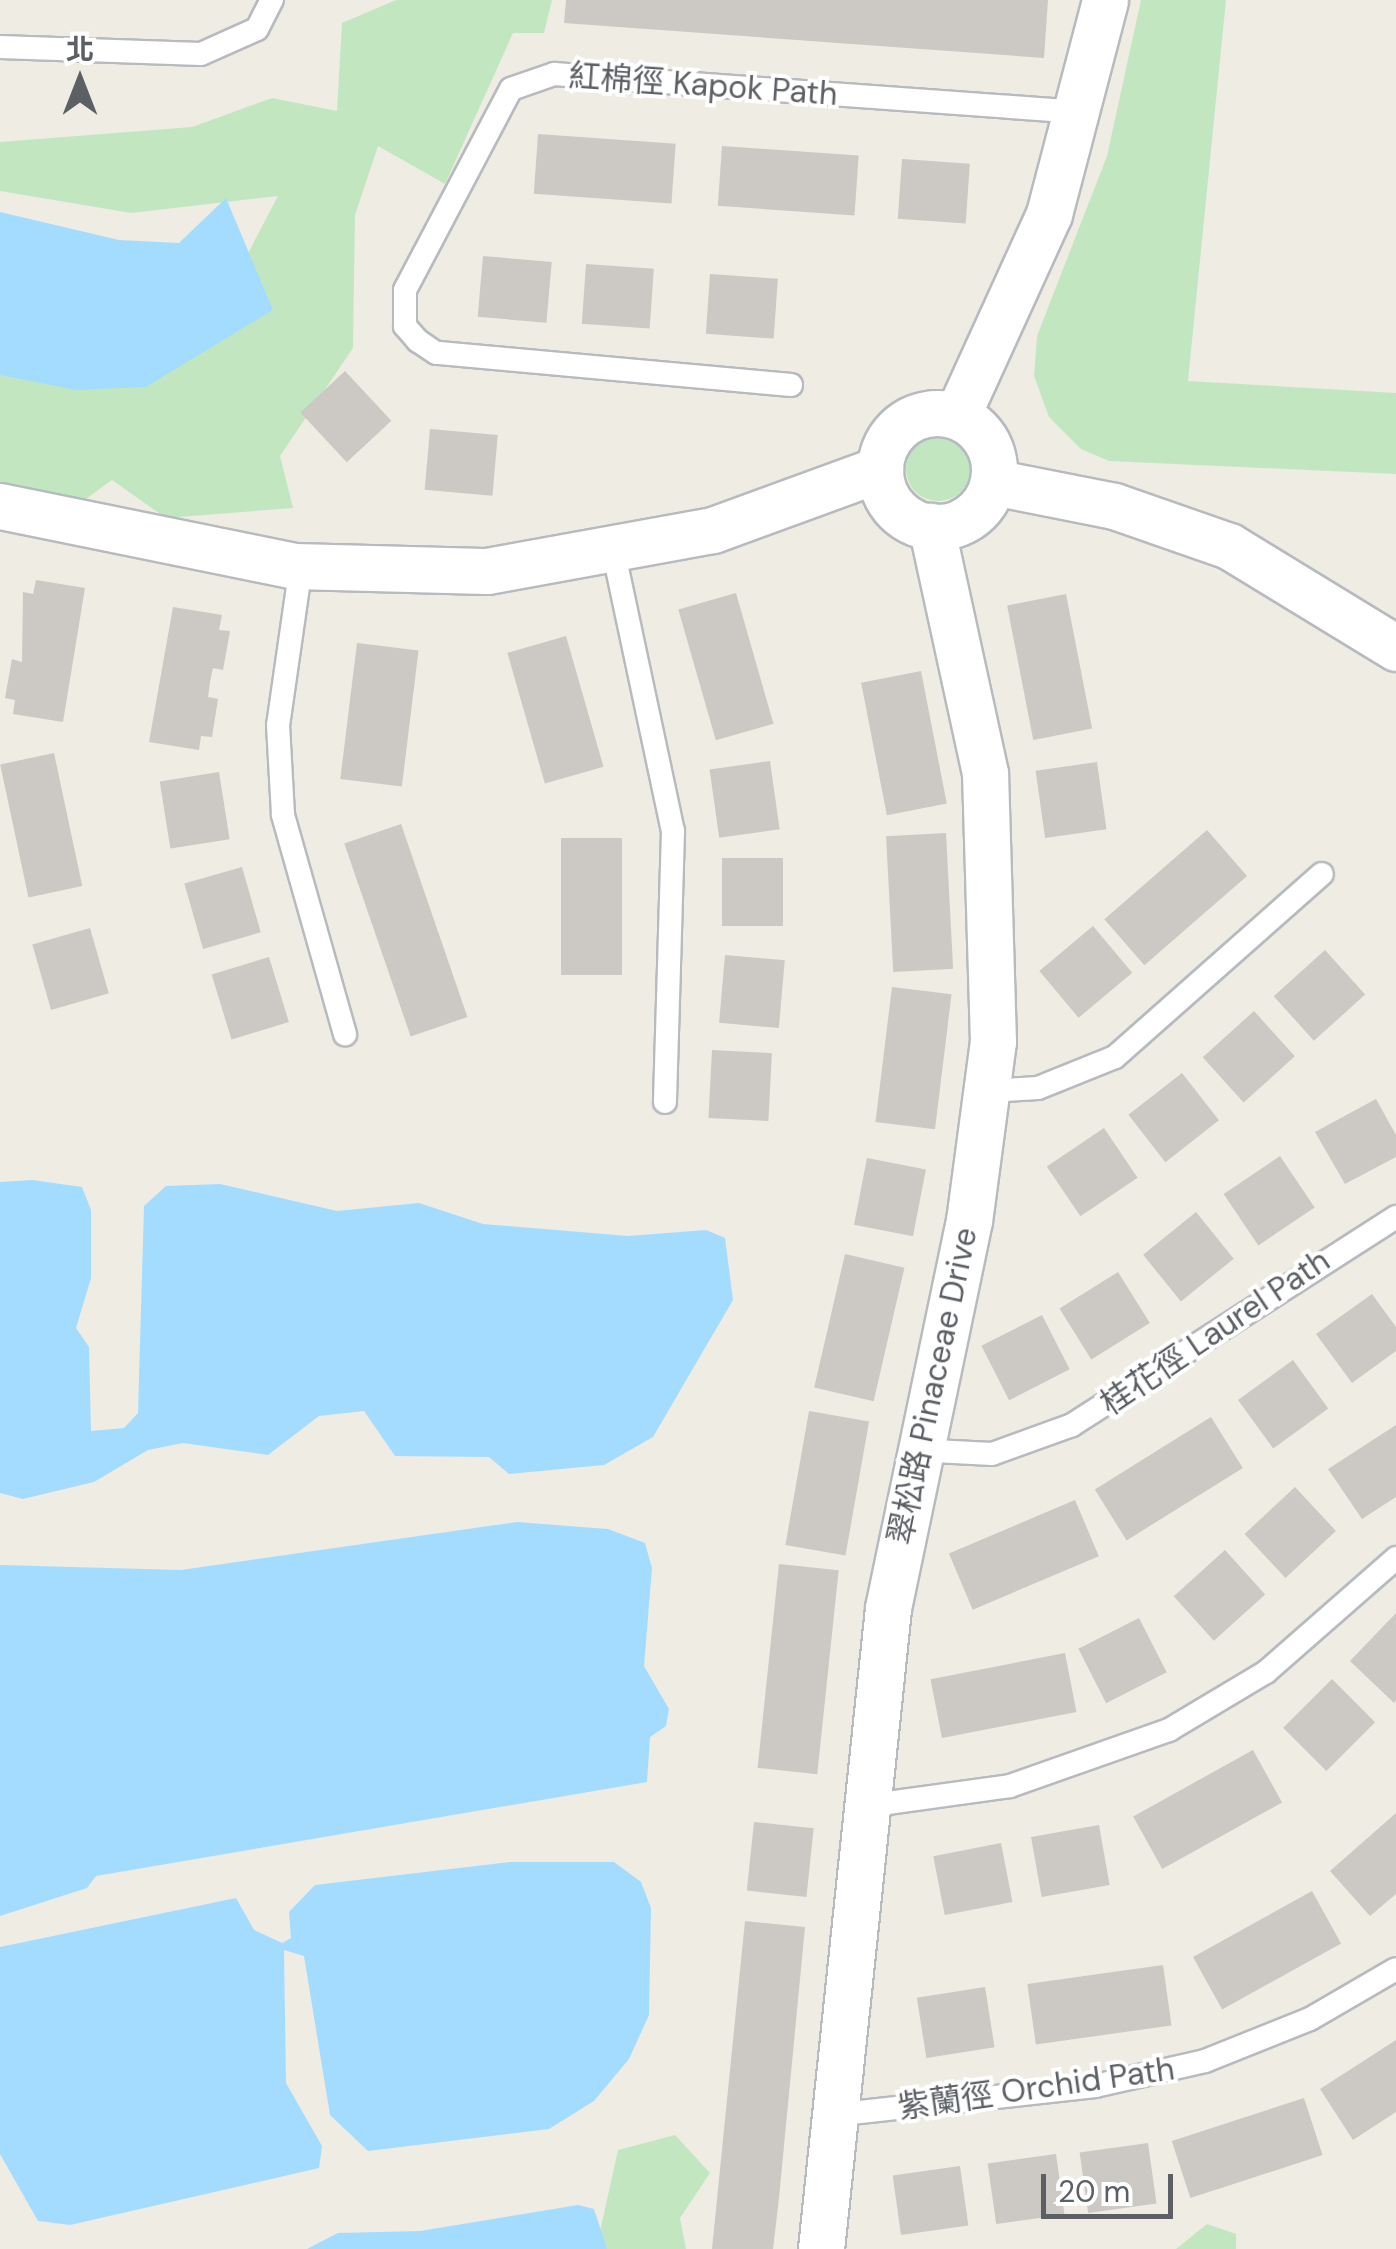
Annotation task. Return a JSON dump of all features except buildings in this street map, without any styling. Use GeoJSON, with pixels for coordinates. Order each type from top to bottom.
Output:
{"type":"FeatureCollection","features":[{"type":"Feature","properties":{"kind":"street"},"geometry":{"type":"LineString","coordinates":[[957,416],[1022,282],[1080,112],[1105,0]]}},
{"type":"Feature","properties":{"kind":"street"},"geometry":{"type":"LineString","coordinates":[[957,416],[988,443],[993,482],[971,516],[931,526],[895,508],[880,470],[896,430],[915,417],[957,416]]}},
{"type":"Feature","properties":{"kind":"street"},"geometry":{"type":"LineString","coordinates":[[0,506],[301,566],[487,572],[614,554],[713,530],[880,470]]}},
{"type":"Feature","properties":{"kind":"street"},"geometry":{"type":"LineString","coordinates":[[993,482],[1114,506],[1229,546],[1396,648]]}},
{"type":"Feature","properties":{"kind":"street","name":"翠松路 Pinaceae Drive"},"geometry":{"type":"LineString","coordinates":[[822,2249],[866,1806],[915,1450],[969,1221],[988,1091],[996,953],[985,773],[931,526]]}},
{"type":"Feature","properties":{"kind":"lane"},"geometry":{"type":"LineString","coordinates":[[0,46],[202,54],[257,30],[272,0]]}},
{"type":"Feature","properties":{"kind":"lane","name":"紅棉徑 Kapok Path"},"geometry":{"type":"LineString","coordinates":[[791,385],[436,352],[418,342],[406,326],[405,290],[510,89],[554,74],[1080,112]]}},
{"type":"Feature","properties":{"kind":"lane"},"geometry":{"type":"LineString","coordinates":[[614,554],[673,831],[665,1102]]}},
{"type":"Feature","properties":{"kind":"lane"},"geometry":{"type":"LineString","coordinates":[[301,566],[278,725],[282,816],[345,1034]]}},
{"type":"Feature","properties":{"kind":"lane"},"geometry":{"type":"LineString","coordinates":[[988,1091],[1038,1088],[1114,1057],[1322,874]]}},
{"type":"Feature","properties":{"kind":"lane","name":"桂花徑 Laurel Path"},"geometry":{"type":"LineString","coordinates":[[915,1450],[992,1454],[1072,1426],[1396,1217]]}},
{"type":"Feature","properties":{"kind":"lane"},"geometry":{"type":"LineString","coordinates":[[866,1806],[1010,1786],[1169,1730],[1266,1672],[1396,1558]]}},
{"type":"Feature","properties":{"kind":"lane","name":"紫蘭徑 Orchid Path"},"geometry":{"type":"LineString","coordinates":[[833,2115],[1187,2066],[1310,2019],[1396,1968]]}},
{"type":"Feature","properties":{"kind":"green space"},"geometry":{"type":"Polygon","coordinates":[[[396,0],[552,0],[544,33],[513,33],[445,184],[378,146],[355,215],[353,348],[280,456],[293,508],[166,518],[112,480],[75,507],[0,489],[0,329],[233,282],[278,196],[131,213],[0,191],[0,142],[192,127],[272,98],[337,111],[342,23],[396,0]]]}},
{"type":"Feature","properties":{"kind":"green space"},"geometry":{"type":"Polygon","coordinates":[[[1141,0],[1226,0],[1188,381],[1396,393],[1396,474],[1109,461],[1081,449],[1049,417],[1034,376],[1037,336],[1107,156],[1141,0]]]}},
{"type":"Feature","properties":{"kind":"green space"},"geometry":{"type":"Polygon","coordinates":[[[938,437],[960,447],[970,469],[960,491],[938,501],[916,491],[906,469],[916,447],[938,437]]]}},
{"type":"Feature","properties":{"kind":"green space"},"geometry":{"type":"Polygon","coordinates":[[[675,2135],[710,2173],[680,2218],[686,2249],[596,2249],[618,2150],[675,2135]]]}},
{"type":"Feature","properties":{"kind":"green space"},"geometry":{"type":"Polygon","coordinates":[[[1207,2224],[1236,2234],[1236,2249],[1176,2249],[1207,2224]]]}},
{"type":"Feature","properties":{"kind":"water"},"geometry":{"type":"Polygon","coordinates":[[[226,198],[273,310],[146,387],[76,390],[0,375],[0,212],[119,240],[179,243],[226,198]]]}},
{"type":"Feature","properties":{"kind":"water"},"geometry":{"type":"Polygon","coordinates":[[[32,1180],[82,1187],[91,1210],[91,1278],[76,1328],[89,1347],[91,1431],[124,1428],[138,1413],[144,1206],[166,1186],[220,1184],[337,1211],[419,1203],[483,1224],[628,1236],[706,1230],[725,1238],[733,1300],[653,1437],[604,1465],[509,1474],[489,1457],[395,1456],[364,1411],[319,1416],[268,1455],[183,1443],[148,1450],[94,1482],[23,1499],[0,1493],[0,1182],[32,1180]]]}},
{"type":"Feature","properties":{"kind":"water"},"geometry":{"type":"Polygon","coordinates":[[[517,1522],[608,1529],[645,1543],[652,1568],[644,1666],[669,1709],[666,1726],[650,1737],[647,1782],[96,1876],[87,1888],[0,1916],[0,1565],[181,1570],[517,1522]]]}},
{"type":"Feature","properties":{"kind":"water"},"geometry":{"type":"Polygon","coordinates":[[[510,1862],[614,1862],[641,1882],[651,1908],[649,2015],[629,2059],[594,2101],[549,2129],[368,2151],[330,2115],[304,1956],[284,1950],[286,2083],[322,2146],[319,2168],[70,2225],[38,2221],[0,2154],[0,1947],[236,1898],[254,1930],[282,1943],[291,1938],[289,1912],[315,1885],[510,1862]]]}},
{"type":"Feature","properties":{"kind":"water"},"geometry":{"type":"Polygon","coordinates":[[[578,2205],[594,2209],[607,2249],[307,2249],[338,2233],[420,2231],[578,2205]]]}}]}
